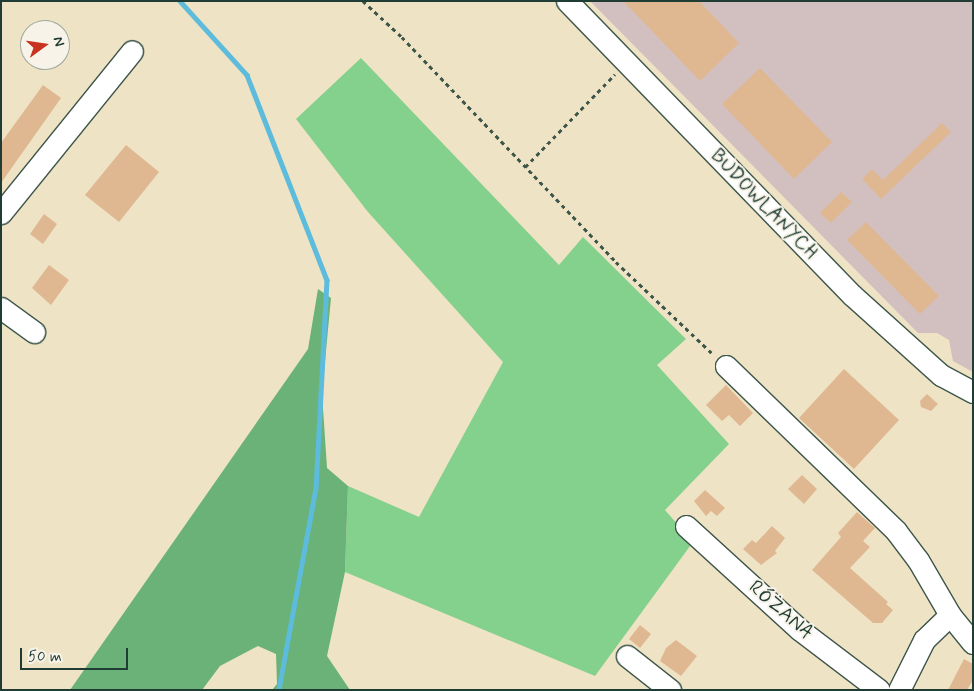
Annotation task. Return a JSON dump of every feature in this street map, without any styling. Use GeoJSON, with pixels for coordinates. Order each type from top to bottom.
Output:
{"type":"FeatureCollection","features":[{"type":"Feature","properties":{"kind":"street","name":"BUDOWLANYCH"},"geometry":{"type":"LineString","coordinates":[[567,1],[852,295],[941,375],[973,392]]}},
{"type":"Feature","properties":{"kind":"street"},"geometry":{"type":"LineString","coordinates":[[1,214],[132,51]]}},
{"type":"Feature","properties":{"kind":"street"},"geometry":{"type":"LineString","coordinates":[[1,308],[34,332]]}},
{"type":"Feature","properties":{"kind":"street"},"geometry":{"type":"LineString","coordinates":[[726,366],[896,531],[918,560],[950,615],[973,643]]}},
{"type":"Feature","properties":{"kind":"street","name":"RÓŻANA"},"geometry":{"type":"LineString","coordinates":[[686,526],[800,630],[879,690]]}},
{"type":"Feature","properties":{"kind":"street"},"geometry":{"type":"LineString","coordinates":[[899,690],[924,640],[950,615]]}},
{"type":"Feature","properties":{"kind":"street"},"geometry":{"type":"LineString","coordinates":[[627,656],[670,690]]}},
{"type":"Feature","properties":{"kind":"path"},"geometry":{"type":"LineString","coordinates":[[363,1],[402,37],[616,262],[726,366]]}},
{"type":"Feature","properties":{"kind":"path"},"geometry":{"type":"LineString","coordinates":[[524,167],[626,62]]}},
{"type":"Feature","properties":{"kind":"shaded area"},"geometry":{"type":"Polygon","coordinates":[[[590,1],[973,1],[973,372],[953,361],[949,340],[937,333],[918,333],[590,1]]]}},
{"type":"Feature","properties":{"kind":"green space"},"geometry":{"type":"Polygon","coordinates":[[[361,58],[559,265],[583,237],[686,339],[657,365],[729,444],[665,510],[693,542],[595,676],[345,572],[348,486],[419,517],[503,362],[368,212],[296,119],[361,58]]]}},
{"type":"Feature","properties":{"kind":"green space"},"geometry":{"type":"Polygon","coordinates":[[[318,289],[331,298],[322,393],[327,468],[348,486],[345,572],[327,656],[350,690],[272,690],[277,684],[276,654],[258,646],[220,666],[202,690],[70,690],[308,349],[318,289]]]}},
{"type":"Feature","properties":{"kind":"building"},"geometry":{"type":"Polygon","coordinates":[[[623,1],[699,1],[739,43],[700,81],[623,1]]]}},
{"type":"Feature","properties":{"kind":"building"},"geometry":{"type":"Polygon","coordinates":[[[760,68],[832,142],[794,179],[722,104],[760,68]]]}},
{"type":"Feature","properties":{"kind":"building"},"geometry":{"type":"Polygon","coordinates":[[[43,85],[61,98],[1,183],[1,143],[43,85]]]}},
{"type":"Feature","properties":{"kind":"building"},"geometry":{"type":"Polygon","coordinates":[[[942,123],[951,132],[881,199],[862,179],[872,169],[883,180],[942,123]]]}},
{"type":"Feature","properties":{"kind":"building"},"geometry":{"type":"Polygon","coordinates":[[[126,145],[159,172],[119,222],[85,195],[126,145]]]}},
{"type":"Feature","properties":{"kind":"building"},"geometry":{"type":"Polygon","coordinates":[[[841,192],[852,202],[831,223],[820,213],[841,192]]]}},
{"type":"Feature","properties":{"kind":"building"},"geometry":{"type":"Polygon","coordinates":[[[44,214],[57,224],[43,244],[30,234],[44,214]]]}},
{"type":"Feature","properties":{"kind":"building"},"geometry":{"type":"Polygon","coordinates":[[[866,222],[939,296],[920,314],[847,240],[866,222]]]}},
{"type":"Feature","properties":{"kind":"building"},"geometry":{"type":"Polygon","coordinates":[[[49,265],[69,280],[51,305],[32,288],[49,265]]]}},
{"type":"Feature","properties":{"kind":"building"},"geometry":{"type":"Polygon","coordinates":[[[844,369],[899,420],[854,469],[799,418],[844,369]]]}},
{"type":"Feature","properties":{"kind":"building"},"geometry":{"type":"Polygon","coordinates":[[[726,385],[753,413],[740,426],[729,415],[722,421],[706,405],[726,385]]]}},
{"type":"Feature","properties":{"kind":"building"},"geometry":{"type":"Polygon","coordinates":[[[927,394],[938,404],[931,411],[921,407],[920,401],[927,394]]]}},
{"type":"Feature","properties":{"kind":"building"},"geometry":{"type":"Polygon","coordinates":[[[802,475],[817,489],[804,504],[788,489],[802,475]]]}},
{"type":"Feature","properties":{"kind":"building"},"geometry":{"type":"Polygon","coordinates":[[[705,490],[725,508],[717,516],[711,511],[706,516],[694,501],[705,490]]]}},
{"type":"Feature","properties":{"kind":"building"},"geometry":{"type":"Polygon","coordinates":[[[857,512],[875,528],[863,541],[870,547],[850,568],[888,602],[886,604],[893,610],[882,623],[873,623],[812,570],[841,537],[838,533],[857,512]]]}},
{"type":"Feature","properties":{"kind":"building"},"geometry":{"type":"Polygon","coordinates":[[[772,526],[785,538],[775,551],[777,553],[761,565],[743,549],[752,540],[756,543],[772,526]]]}},
{"type":"Feature","properties":{"kind":"building"},"geometry":{"type":"Polygon","coordinates":[[[640,625],[651,634],[640,648],[629,639],[640,625]]]}},
{"type":"Feature","properties":{"kind":"building"},"geometry":{"type":"Polygon","coordinates":[[[676,640],[697,656],[681,676],[660,661],[666,648],[676,640]]]}},
{"type":"Feature","properties":{"kind":"building"},"geometry":{"type":"Polygon","coordinates":[[[964,659],[973,664],[973,680],[967,690],[948,690],[964,659]]]}},
{"type":"Feature","properties":{"kind":"waterway"},"geometry":{"type":"LineString","coordinates":[[180,1],[247,75],[327,280],[316,488],[279,690]]}}]}
